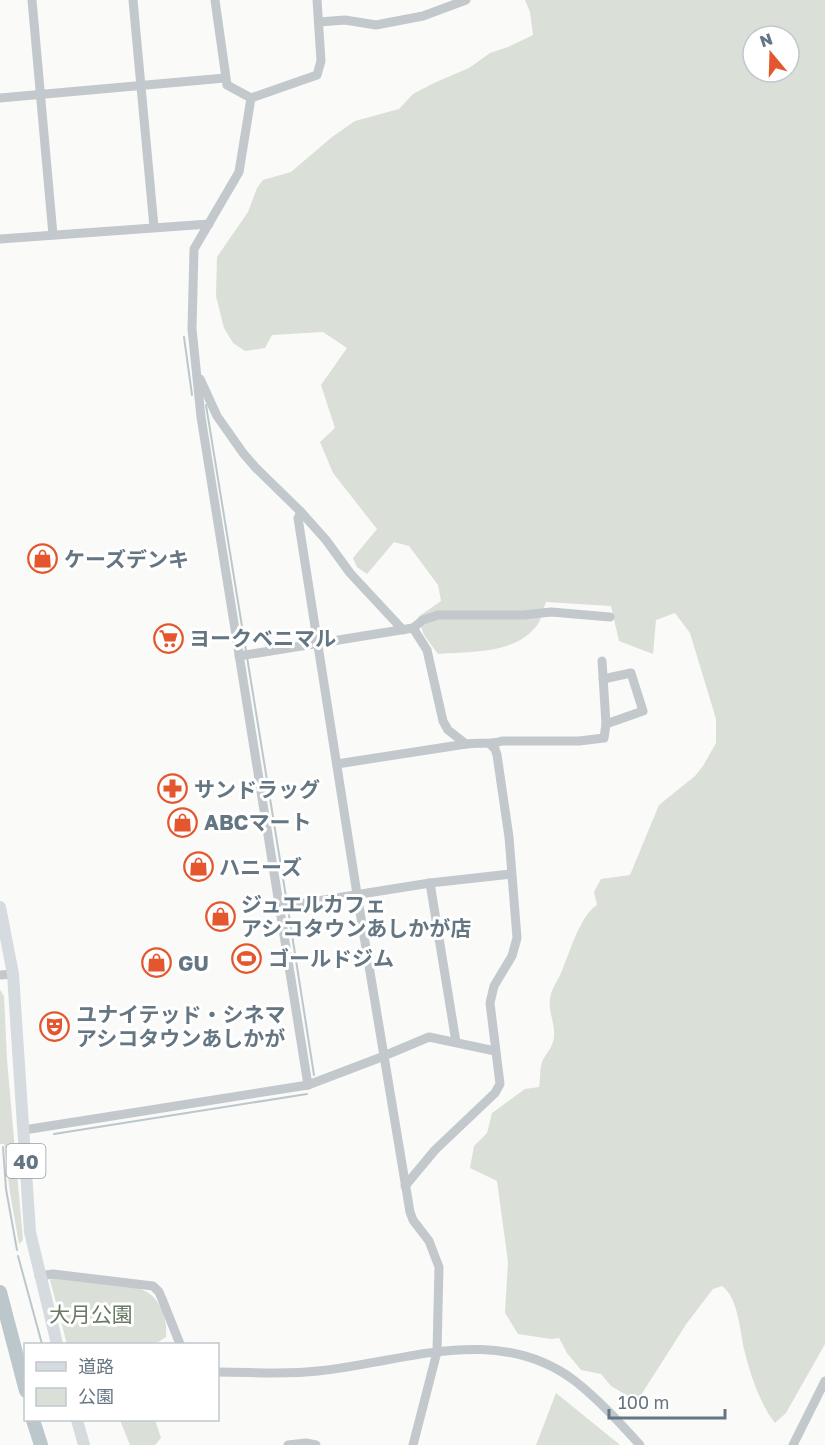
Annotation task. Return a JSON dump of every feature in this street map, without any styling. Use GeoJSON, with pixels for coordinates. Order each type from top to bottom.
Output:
{"type":"FeatureCollection","features":[{"type":"Feature","properties":{"kind":"main road","name":"40"},"geometry":{"type":"LineString","coordinates":[[0,907],[13,974],[30,1232],[57,1343]]}},
{"type":"Feature","properties":{"kind":"main road"},"geometry":{"type":"LineString","coordinates":[[78,1421],[84,1445]]}},
{"type":"Feature","properties":{"kind":"street"},"geometry":{"type":"LineString","coordinates":[[32,0],[53,235]]}},
{"type":"Feature","properties":{"kind":"street"},"geometry":{"type":"LineString","coordinates":[[133,0],[154,227]]}},
{"type":"Feature","properties":{"kind":"street"},"geometry":{"type":"LineString","coordinates":[[215,0],[227,85],[251,98],[316,75],[321,61],[317,0]]}},
{"type":"Feature","properties":{"kind":"street"},"geometry":{"type":"LineString","coordinates":[[319,22],[345,20],[376,25],[423,16],[466,0]]}},
{"type":"Feature","properties":{"kind":"street"},"geometry":{"type":"LineString","coordinates":[[0,98],[225,78]]}},
{"type":"Feature","properties":{"kind":"street"},"geometry":{"type":"LineString","coordinates":[[251,98],[239,172],[194,249],[192,329],[195,369],[308,1085]]}},
{"type":"Feature","properties":{"kind":"street"},"geometry":{"type":"LineString","coordinates":[[0,239],[209,224]]}},
{"type":"Feature","properties":{"kind":"street"},"geometry":{"type":"LineString","coordinates":[[195,369],[216,416],[243,453],[326,540],[350,573],[427,650],[443,721],[448,730],[466,744]]}},
{"type":"Feature","properties":{"kind":"street"},"geometry":{"type":"LineString","coordinates":[[301,512],[298,518],[405,1186],[413,1220],[429,1241],[439,1267],[437,1352],[413,1445]]}},
{"type":"Feature","properties":{"kind":"street"},"geometry":{"type":"LineString","coordinates":[[240,656],[408,629],[423,620],[438,615],[524,615],[551,612],[610,617]]}},
{"type":"Feature","properties":{"kind":"street"},"geometry":{"type":"LineString","coordinates":[[337,764],[479,742],[490,744],[502,741],[600,739],[605,736],[606,724],[602,662]]}},
{"type":"Feature","properties":{"kind":"street"},"geometry":{"type":"LineString","coordinates":[[603,679],[631,673],[643,711],[606,724]]}},
{"type":"Feature","properties":{"kind":"street"},"geometry":{"type":"LineString","coordinates":[[405,1186],[435,1150],[496,1091],[500,1084],[490,1011],[491,995],[517,942],[509,837],[497,755],[490,744]]}},
{"type":"Feature","properties":{"kind":"street"},"geometry":{"type":"LineString","coordinates":[[280,907],[430,883],[511,874]]}},
{"type":"Feature","properties":{"kind":"street"},"geometry":{"type":"LineString","coordinates":[[430,883],[456,1042]]}},
{"type":"Feature","properties":{"kind":"street"},"geometry":{"type":"LineString","coordinates":[[0,975],[13,974]]}},
{"type":"Feature","properties":{"kind":"street"},"geometry":{"type":"LineString","coordinates":[[24,1130],[308,1085],[429,1037],[495,1051]]}},
{"type":"Feature","properties":{"kind":"street"},"geometry":{"type":"LineString","coordinates":[[39,1276],[53,1274],[153,1286],[159,1292],[180,1343]]}},
{"type":"Feature","properties":{"kind":"street"},"geometry":{"type":"LineString","coordinates":[[219,1372],[317,1371],[437,1352],[484,1349],[516,1353],[541,1362],[574,1381],[613,1416],[640,1445]]}},
{"type":"Feature","properties":{"kind":"street"},"geometry":{"type":"LineString","coordinates":[[793,1445],[825,1381]]}},
{"type":"Feature","properties":{"kind":"street"},"geometry":{"type":"LineString","coordinates":[[288,1445],[306,1443],[316,1445]]}},
{"type":"Feature","properties":{"kind":"green space"},"geometry":{"type":"Polygon","coordinates":[[[525,0],[825,0],[825,1344],[786,1413],[775,1423],[757,1390],[745,1353],[735,1307],[728,1292],[722,1286],[713,1289],[687,1323],[639,1398],[628,1396],[611,1386],[601,1374],[581,1370],[567,1353],[559,1338],[518,1334],[505,1313],[508,1262],[497,1181],[470,1168],[474,1146],[487,1133],[492,1113],[525,1089],[539,1087],[542,1063],[554,1039],[550,1004],[552,992],[580,926],[597,905],[594,892],[601,879],[630,875],[659,805],[695,776],[716,743],[716,719],[690,633],[675,613],[656,620],[653,654],[619,641],[611,606],[546,602],[538,624],[518,641],[492,650],[438,654],[424,635],[418,617],[441,601],[438,585],[409,546],[394,542],[367,574],[357,567],[353,558],[377,529],[333,473],[320,442],[335,428],[321,385],[347,348],[323,332],[272,335],[265,348],[245,351],[233,343],[224,328],[216,296],[217,257],[248,212],[257,188],[263,180],[291,172],[332,137],[355,121],[399,109],[413,94],[469,68],[490,53],[533,35],[530,12],[525,0]]]}},
{"type":"Feature","properties":{"kind":"green space"},"geometry":{"type":"Polygon","coordinates":[[[0,990],[4,996],[7,1060],[23,1240],[19,1244],[5,1149],[4,1144],[0,1144],[0,990]]]}},
{"type":"Feature","properties":{"kind":"green space","name":"大月公園"},"geometry":{"type":"Polygon","coordinates":[[[53,1277],[88,1280],[147,1292],[160,1306],[166,1324],[166,1337],[154,1343],[67,1343],[50,1280],[53,1277]]]}},
{"type":"Feature","properties":{"kind":"green space"},"geometry":{"type":"Polygon","coordinates":[[[556,1393],[620,1445],[536,1445],[556,1393]]]}},
{"type":"Feature","properties":{"kind":"green space"},"geometry":{"type":"Polygon","coordinates":[[[120,1421],[155,1421],[161,1438],[155,1445],[130,1445],[120,1421]]]}},
{"type":"Feature","properties":{"kind":"waterway"},"geometry":{"type":"LineString","coordinates":[[184,337],[192,395]]}},
{"type":"Feature","properties":{"kind":"waterway"},"geometry":{"type":"LineString","coordinates":[[206,405],[246,651]]}},
{"type":"Feature","properties":{"kind":"waterway"},"geometry":{"type":"LineString","coordinates":[[247,657],[287,903]]}},
{"type":"Feature","properties":{"kind":"waterway"},"geometry":{"type":"LineString","coordinates":[[288,909],[314,1075]]}},
{"type":"Feature","properties":{"kind":"waterway"},"geometry":{"type":"LineString","coordinates":[[54,1134],[307,1094]]}},
{"type":"Feature","properties":{"kind":"waterway"},"geometry":{"type":"LineString","coordinates":[[3,1147],[6,1189],[17,1250]]}},
{"type":"Feature","properties":{"kind":"waterway"},"geometry":{"type":"LineString","coordinates":[[18,1256],[42,1343]]}},
{"type":"Feature","properties":{"kind":"waterway"},"geometry":{"type":"LineString","coordinates":[[0,1292],[24,1383]]}},
{"type":"Feature","properties":{"kind":"waterway"},"geometry":{"type":"LineString","coordinates":[[33,1421],[41,1445]]}},
{"type":"Feature","properties":{"kind":"place","name":"ケーズデンキ"},"geometry":{"type":"Point","coordinates":[43,559]}},
{"type":"Feature","properties":{"kind":"place","name":"ヨークベニマル"},"geometry":{"type":"Point","coordinates":[168,638]}},
{"type":"Feature","properties":{"kind":"place","name":"サンドラッグ"},"geometry":{"type":"Point","coordinates":[173,789]}},
{"type":"Feature","properties":{"kind":"place","name":"ABCマート"},"geometry":{"type":"Point","coordinates":[183,822]}},
{"type":"Feature","properties":{"kind":"place","name":"ハニーズ"},"geometry":{"type":"Point","coordinates":[198,867]}},
{"type":"Feature","properties":{"kind":"place","name":"ジュエルカフェ アシコタウンあしかが店"},"geometry":{"type":"Point","coordinates":[220,916]}},
{"type":"Feature","properties":{"kind":"place","name":"ゴールドジム"},"geometry":{"type":"Point","coordinates":[247,958]}},
{"type":"Feature","properties":{"kind":"place","name":"GU"},"geometry":{"type":"Point","coordinates":[157,963]}},
{"type":"Feature","properties":{"kind":"place","name":"ユナイテッド・シネマ アシコタウンあしかが"},"geometry":{"type":"Point","coordinates":[55,1026]}}]}
